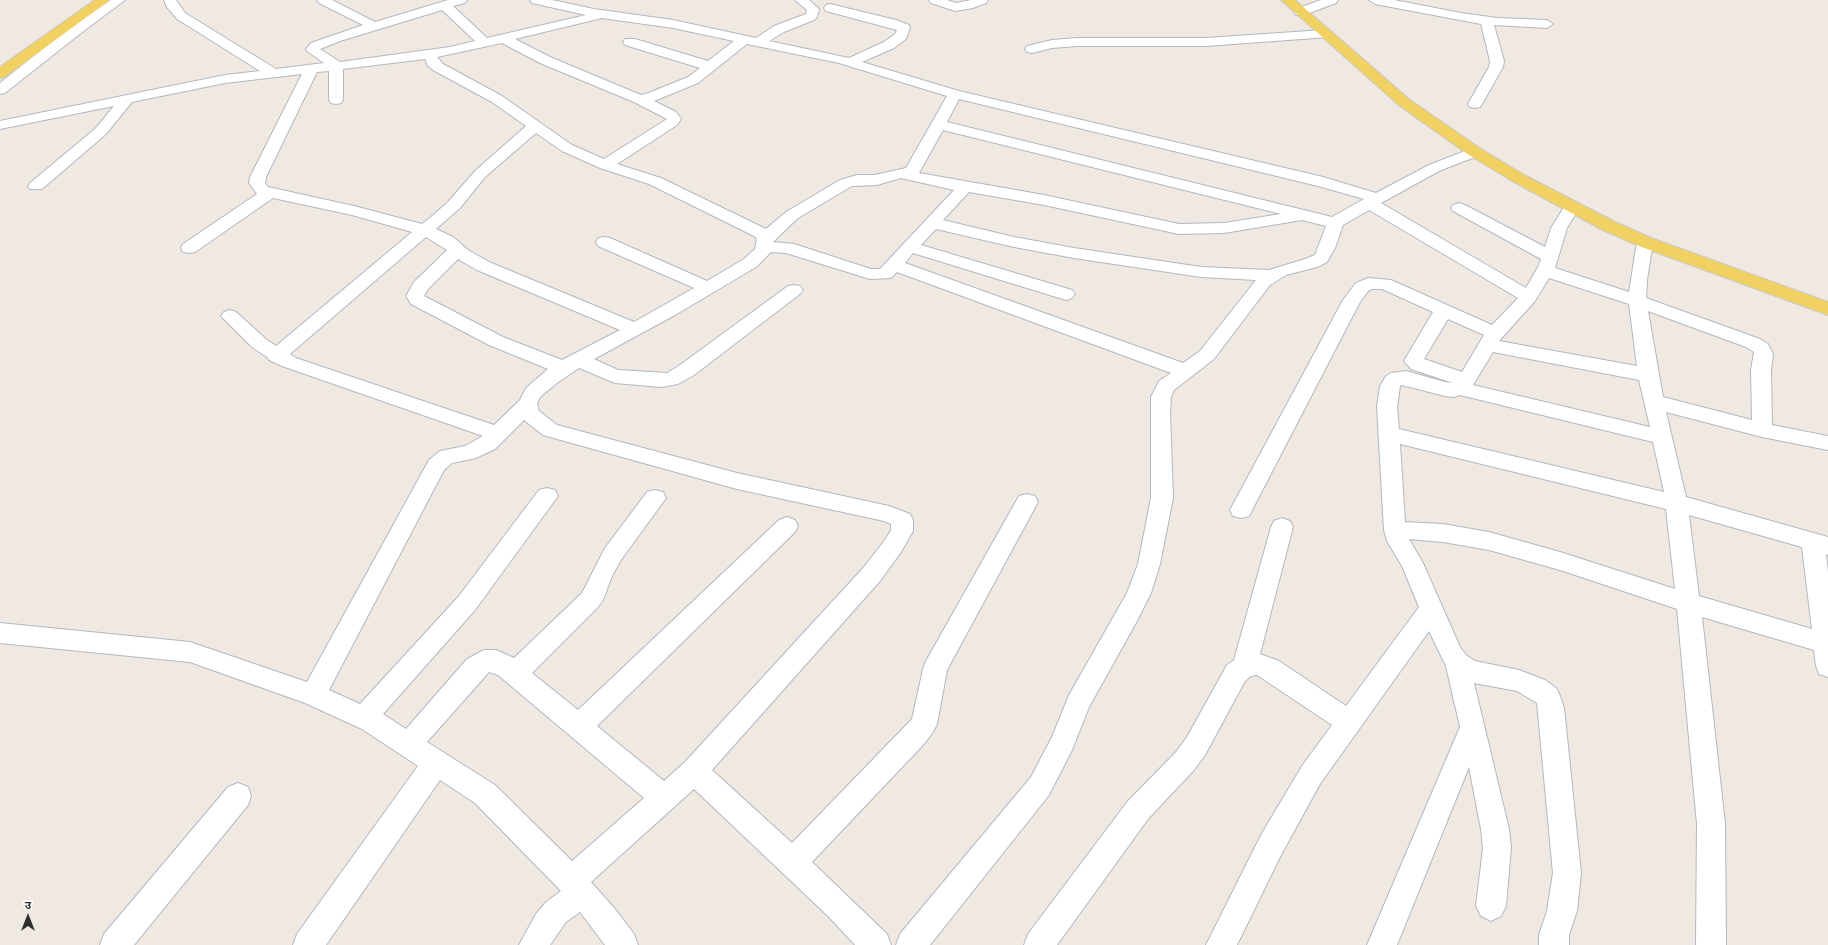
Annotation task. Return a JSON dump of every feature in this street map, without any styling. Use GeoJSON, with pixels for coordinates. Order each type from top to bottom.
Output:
{"type":"FeatureCollection","features":[{"type":"Feature","properties":{"kind":"main road"},"geometry":{"type":"LineString","coordinates":[[0,74],[40,44],[104,0]]}},
{"type":"Feature","properties":{"kind":"main road"},"geometry":{"type":"LineString","coordinates":[[1287,0],[1324,34],[1405,103],[1475,152],[1572,207],[1645,242],[1828,309]]}},
{"type":"Feature","properties":{"kind":"main road"},"geometry":{"type":"LineString","coordinates":[[25,39],[37,30]]}},
{"type":"Feature","properties":{"kind":"street"},"geometry":{"type":"LineString","coordinates":[[0,90],[76,30],[119,0]]}},
{"type":"Feature","properties":{"kind":"street"},"geometry":{"type":"LineString","coordinates":[[170,0],[173,7],[181,16],[271,72]]}},
{"type":"Feature","properties":{"kind":"street"},"geometry":{"type":"LineString","coordinates":[[323,0],[374,26]]}},
{"type":"Feature","properties":{"kind":"street"},"geometry":{"type":"LineString","coordinates":[[336,65],[314,51],[313,48],[328,40],[461,0]]}},
{"type":"Feature","properties":{"kind":"street"},"geometry":{"type":"LineString","coordinates":[[536,0],[604,14],[673,24],[850,62],[955,94],[1315,180],[1374,200],[1529,297]]}},
{"type":"Feature","properties":{"kind":"street"},"geometry":{"type":"LineString","coordinates":[[801,0],[814,11]]}},
{"type":"Feature","properties":{"kind":"street"},"geometry":{"type":"LineString","coordinates":[[935,0],[955,7],[969,5],[982,0]]}},
{"type":"Feature","properties":{"kind":"street"},"geometry":{"type":"LineString","coordinates":[[1300,12],[1332,0]]}},
{"type":"Feature","properties":{"kind":"street"},"geometry":{"type":"LineString","coordinates":[[1375,0],[1443,14],[1486,20],[1547,24]]}},
{"type":"Feature","properties":{"kind":"street"},"geometry":{"type":"LineString","coordinates":[[639,99],[649,98],[687,83],[709,66],[751,40],[804,20],[810,17],[814,11],[857,2]]}},
{"type":"Feature","properties":{"kind":"street"},"geometry":{"type":"LineString","coordinates":[[444,5],[484,43]]}},
{"type":"Feature","properties":{"kind":"street"},"geometry":{"type":"LineString","coordinates":[[830,8],[892,23],[904,28],[901,36],[889,45],[850,62]]}},
{"type":"Feature","properties":{"kind":"street"},"geometry":{"type":"LineString","coordinates":[[0,125],[197,83],[271,72],[430,55],[604,14]]}},
{"type":"Feature","properties":{"kind":"street"},"geometry":{"type":"LineString","coordinates":[[1475,104],[1496,67],[1497,60],[1486,20]]}},
{"type":"Feature","properties":{"kind":"street"},"geometry":{"type":"LineString","coordinates":[[1032,49],[1077,42],[1199,42],[1324,34]]}},
{"type":"Feature","properties":{"kind":"street"},"geometry":{"type":"LineString","coordinates":[[505,38],[536,55],[639,99],[674,119],[672,122],[605,165]]}},
{"type":"Feature","properties":{"kind":"street"},"geometry":{"type":"LineString","coordinates":[[630,42],[709,66]]}},
{"type":"Feature","properties":{"kind":"street"},"geometry":{"type":"LineString","coordinates":[[430,55],[433,63],[438,67],[497,99],[567,148],[605,165],[655,181],[760,232],[765,243]]}},
{"type":"Feature","properties":{"kind":"street"},"geometry":{"type":"LineString","coordinates":[[336,65],[336,100]]}},
{"type":"Feature","properties":{"kind":"street"},"geometry":{"type":"LineString","coordinates":[[312,68],[258,177],[258,188],[270,193],[354,211],[425,230],[447,241],[457,250],[483,266],[635,329]]}},
{"type":"Feature","properties":{"kind":"street"},"geometry":{"type":"LineString","coordinates":[[312,695],[440,460],[447,456],[469,453],[488,444],[528,404],[533,393],[571,364],[750,263],[760,255],[765,243],[792,215],[846,183],[857,180],[877,180],[891,175],[912,172],[955,94]]}},
{"type":"Feature","properties":{"kind":"street"},"geometry":{"type":"LineString","coordinates":[[36,186],[101,131],[127,99]]}},
{"type":"Feature","properties":{"kind":"street"},"geometry":{"type":"LineString","coordinates":[[938,124],[1335,224]]}},
{"type":"Feature","properties":{"kind":"street"},"geometry":{"type":"LineString","coordinates":[[276,356],[454,205],[490,165],[536,126]]}},
{"type":"Feature","properties":{"kind":"street"},"geometry":{"type":"LineString","coordinates":[[911,945],[1040,786],[1057,755],[1078,703],[1129,614],[1149,564],[1162,498],[1160,413],[1161,397],[1166,386],[1207,355],[1264,281],[1271,275],[1280,271],[1311,263],[1321,258],[1327,248],[1335,224],[1339,219],[1434,168],[1475,152]]}},
{"type":"Feature","properties":{"kind":"street"},"geometry":{"type":"LineString","coordinates":[[903,174],[918,179],[1044,200],[1179,229],[1224,228],[1303,215]]}},
{"type":"Feature","properties":{"kind":"street"},"geometry":{"type":"LineString","coordinates":[[765,243],[788,248],[870,274],[885,274],[895,265],[965,187]]}},
{"type":"Feature","properties":{"kind":"street"},"geometry":{"type":"LineString","coordinates":[[189,248],[270,193]]}},
{"type":"Feature","properties":{"kind":"street"},"geometry":{"type":"LineString","coordinates":[[1491,906],[1497,848],[1492,814],[1473,726],[1457,663],[1450,653],[1412,563],[1398,540],[1395,530],[1387,408],[1390,386],[1393,381],[1398,378],[1406,378],[1445,389],[1454,390],[1463,384],[1491,339],[1529,297],[1547,263],[1559,228],[1572,207]]}},
{"type":"Feature","properties":{"kind":"street"},"geometry":{"type":"LineString","coordinates":[[1459,208],[1547,263],[1637,301],[1753,343],[1761,348],[1764,354],[1761,370],[1762,430]]}},
{"type":"Feature","properties":{"kind":"street"},"geometry":{"type":"LineString","coordinates":[[933,223],[1029,245],[1081,254],[1201,272],[1271,275]]}},
{"type":"Feature","properties":{"kind":"street"},"geometry":{"type":"LineString","coordinates":[[604,242],[708,288]]}},
{"type":"Feature","properties":{"kind":"street"},"geometry":{"type":"LineString","coordinates":[[1645,242],[1638,280],[1637,301],[1648,375],[1677,503],[1689,603],[1711,824],[1711,945]]}},
{"type":"Feature","properties":{"kind":"street"},"geometry":{"type":"LineString","coordinates":[[911,247],[1070,288],[1047,320]]}},
{"type":"Feature","properties":{"kind":"street"},"geometry":{"type":"LineString","coordinates":[[457,250],[420,286],[415,296],[416,300],[496,341],[615,376],[661,380],[670,378],[687,370],[794,290]]}},
{"type":"Feature","properties":{"kind":"street"},"geometry":{"type":"LineString","coordinates":[[895,265],[1185,371]]}},
{"type":"Feature","properties":{"kind":"street"},"geometry":{"type":"LineString","coordinates":[[1241,510],[1352,300],[1362,287],[1368,283],[1385,284],[1444,310],[1491,339],[1648,375]]}},
{"type":"Feature","properties":{"kind":"street"},"geometry":{"type":"LineString","coordinates":[[1444,310],[1413,360],[1418,364],[1463,384],[1662,437]]}},
{"type":"Feature","properties":{"kind":"street"},"geometry":{"type":"LineString","coordinates":[[230,316],[260,344],[276,356],[298,366],[498,434]]}},
{"type":"Feature","properties":{"kind":"street"},"geometry":{"type":"LineString","coordinates":[[1654,402],[1762,430],[1828,443]]}},
{"type":"Feature","properties":{"kind":"street"},"geometry":{"type":"LineString","coordinates":[[528,404],[530,414],[538,422],[550,430],[737,482],[889,514],[902,520],[902,531],[893,546],[872,574],[694,772],[664,798],[577,887],[546,924],[534,945]]}},
{"type":"Feature","properties":{"kind":"street"},"geometry":{"type":"LineString","coordinates":[[1388,434],[1677,503],[1821,544],[1825,643],[1828,666]]}},
{"type":"Feature","properties":{"kind":"street"},"geometry":{"type":"LineString","coordinates":[[363,718],[467,603],[547,496]]}},
{"type":"Feature","properties":{"kind":"street"},"geometry":{"type":"LineString","coordinates":[[515,673],[590,600],[601,574],[655,498]]}},
{"type":"Feature","properties":{"kind":"street"},"geometry":{"type":"LineString","coordinates":[[792,863],[915,736],[924,724],[935,668],[1027,502]]}},
{"type":"Feature","properties":{"kind":"street"},"geometry":{"type":"LineString","coordinates":[[579,726],[787,526]]}},
{"type":"Feature","properties":{"kind":"street"},"geometry":{"type":"LineString","coordinates":[[1245,666],[1282,527]]}},
{"type":"Feature","properties":{"kind":"street"},"geometry":{"type":"LineString","coordinates":[[1395,530],[1443,533],[1489,541],[1560,561],[1689,603],[1825,643]]}},
{"type":"Feature","properties":{"kind":"street"},"geometry":{"type":"LineString","coordinates":[[1221,945],[1271,845],[1311,775],[1432,608]]}},
{"type":"Feature","properties":{"kind":"street"},"geometry":{"type":"LineString","coordinates":[[0,633],[190,652],[312,695],[363,718],[485,794],[577,887],[605,919],[623,945]]}},
{"type":"Feature","properties":{"kind":"street"},"geometry":{"type":"LineString","coordinates":[[408,745],[476,667],[484,662],[496,662],[515,673],[664,798]]}},
{"type":"Feature","properties":{"kind":"street"},"geometry":{"type":"LineString","coordinates":[[1457,663],[1470,671],[1519,681],[1536,688],[1547,696],[1551,708],[1567,873],[1562,911],[1554,935],[1554,945]]}},
{"type":"Feature","properties":{"kind":"street"},"geometry":{"type":"LineString","coordinates":[[1039,945],[1138,810],[1185,761],[1196,746],[1236,673],[1245,666],[1258,664],[1270,668],[1349,722]]}},
{"type":"Feature","properties":{"kind":"street"},"geometry":{"type":"LineString","coordinates":[[1382,945],[1473,726]]}},
{"type":"Feature","properties":{"kind":"street"},"geometry":{"type":"LineString","coordinates":[[308,945],[436,763]]}},
{"type":"Feature","properties":{"kind":"street"},"geometry":{"type":"LineString","coordinates":[[694,772],[792,863],[876,945]]}},
{"type":"Feature","properties":{"kind":"street"},"geometry":{"type":"LineString","coordinates":[[114,945],[238,796]]}}]}
